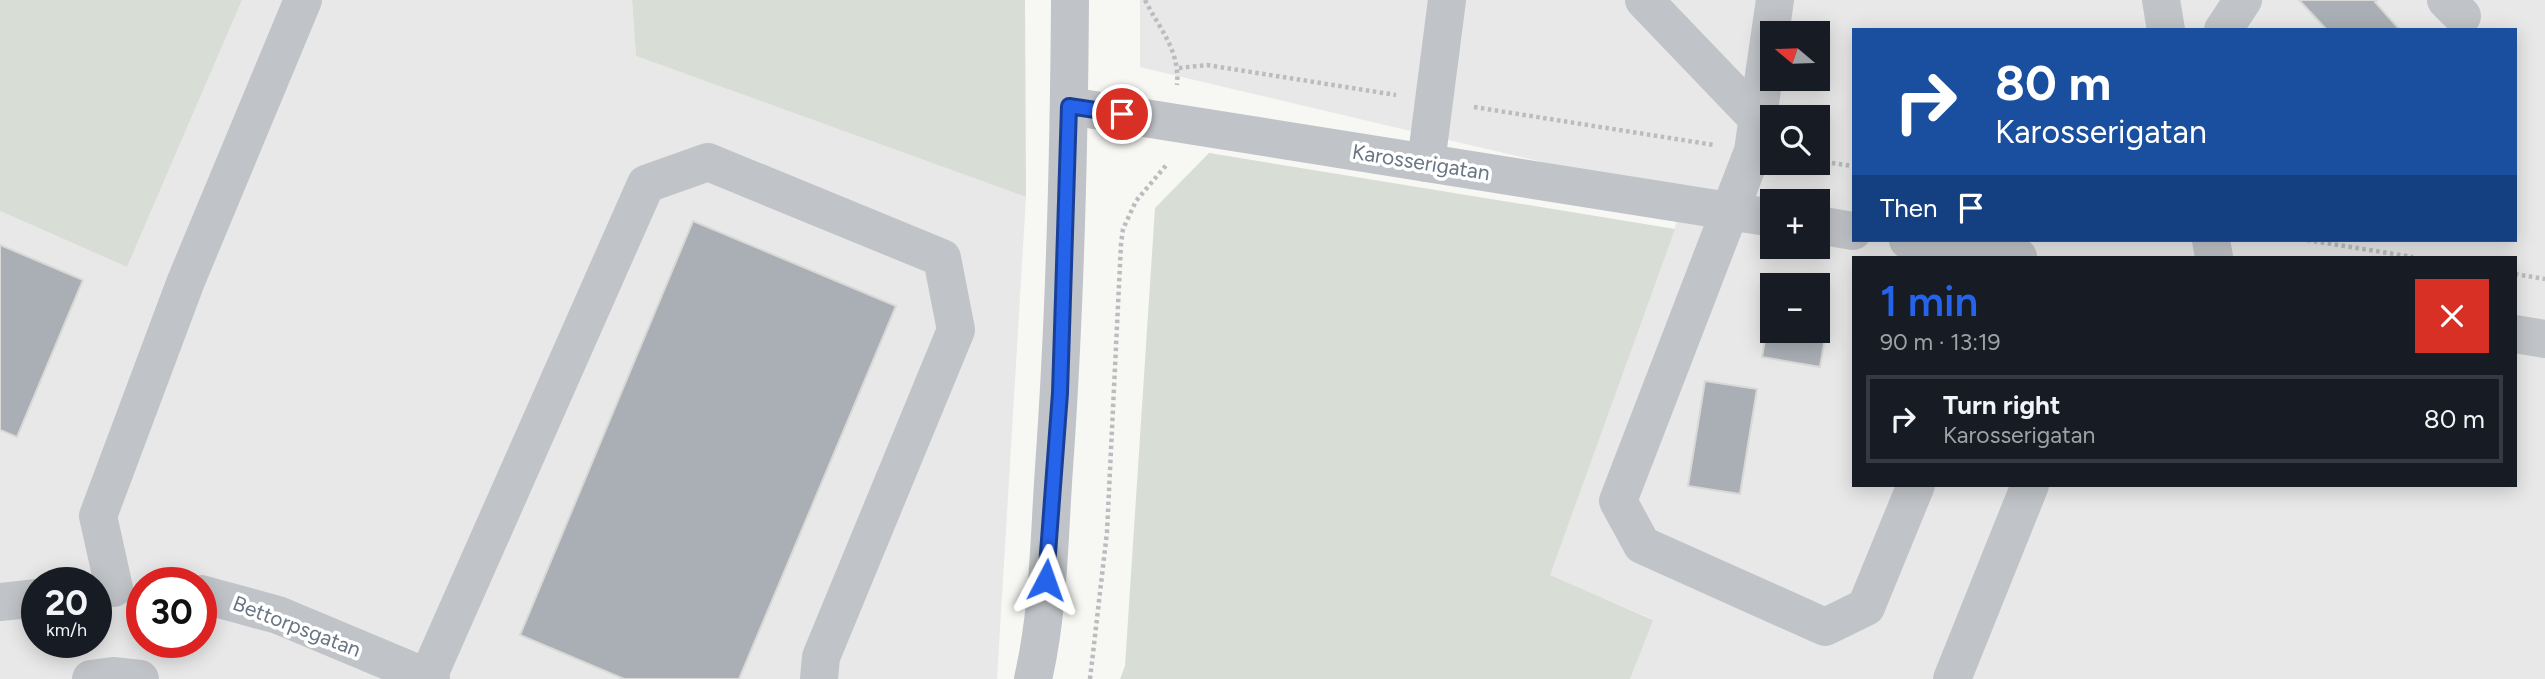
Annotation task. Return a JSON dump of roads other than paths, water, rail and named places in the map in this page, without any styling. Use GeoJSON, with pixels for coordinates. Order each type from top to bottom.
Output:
{"type":"FeatureCollection","features":[{"type":"Feature","properties":{"kind":"street"},"geometry":{"type":"LineString","coordinates":[[117,589],[98,516],[187,281],[303,0]]}},
{"type":"Feature","properties":{"kind":"street"},"geometry":{"type":"LineString","coordinates":[[1033,679],[1045,607],[1060,393],[1070,0]]}},
{"type":"Feature","properties":{"kind":"street"},"geometry":{"type":"LineString","coordinates":[[1426,163],[1447,0]]}},
{"type":"Feature","properties":{"kind":"street"},"geometry":{"type":"LineString","coordinates":[[1644,0],[1758,119]]}},
{"type":"Feature","properties":{"kind":"street"},"geometry":{"type":"LineString","coordinates":[[1775,0],[1753,151],[1618,500],[1642,545],[1825,627],[1866,607],[1915,487]]}},
{"type":"Feature","properties":{"kind":"street"},"geometry":{"type":"LineString","coordinates":[[2161,0],[2166,28]]}},
{"type":"Feature","properties":{"kind":"street"},"geometry":{"type":"LineString","coordinates":[[2224,28],[2243,0]]}},
{"type":"Feature","properties":{"kind":"street","name":"Karosserigatan"},"geometry":{"type":"LineString","coordinates":[[1069,106],[1760,216]]}},
{"type":"Feature","properties":{"kind":"street"},"geometry":{"type":"LineString","coordinates":[[429,678],[646,184],[708,162],[942,258],[956,330],[821,657],[819,679]]}},
{"type":"Feature","properties":{"kind":"street"},"geometry":{"type":"LineString","coordinates":[[1830,227],[1852,231]]}},
{"type":"Feature","properties":{"kind":"street"},"geometry":{"type":"LineString","coordinates":[[1920,242],[2007,256]]}},
{"type":"Feature","properties":{"kind":"street"},"geometry":{"type":"LineString","coordinates":[[2517,334],[2545,339]]}},
{"type":"Feature","properties":{"kind":"street"},"geometry":{"type":"LineString","coordinates":[[1952,679],[2029,487]]}},
{"type":"Feature","properties":{"kind":"street","name":"Bettorpsgatan"},"geometry":{"type":"LineString","coordinates":[[217,598],[278,615],[429,678]]}},
{"type":"Feature","properties":{"kind":"street"},"geometry":{"type":"LineString","coordinates":[[0,602],[21,599]]}},
{"type":"Feature","properties":{"kind":"street"},"geometry":{"type":"LineString","coordinates":[[91,679],[113,676],[140,679]]}}]}
